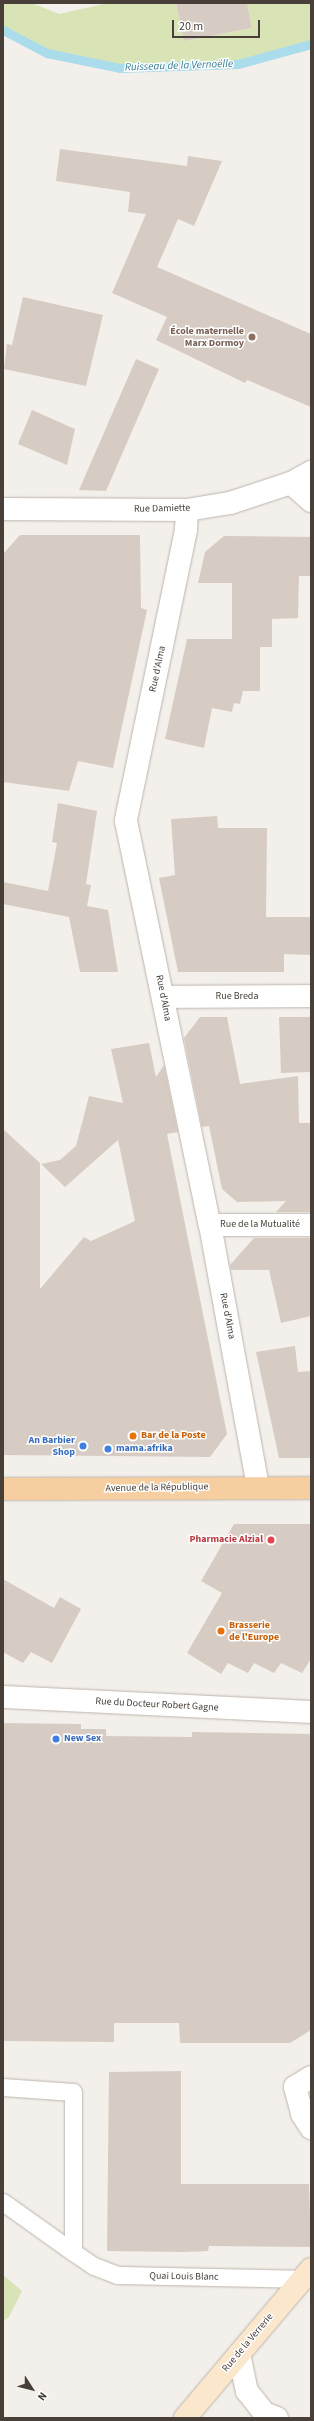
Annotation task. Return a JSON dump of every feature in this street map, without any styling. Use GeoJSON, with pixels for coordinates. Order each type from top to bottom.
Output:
{"type":"FeatureCollection","features":[{"type":"Feature","properties":{"kind":"main road","name":"Avenue de la République"},"geometry":{"type":"LineString","coordinates":[[3,1489],[311,1488]]}},
{"type":"Feature","properties":{"kind":"main road","name":"Rue de la Verrerie"},"geometry":{"type":"LineString","coordinates":[[185,2418],[306,2274]]}},
{"type":"Feature","properties":{"kind":"street","name":"Rue Damiette"},"geometry":{"type":"LineString","coordinates":[[4,511],[187,510],[230,503],[291,483],[311,472]]}},
{"type":"Feature","properties":{"kind":"street"},"geometry":{"type":"LineString","coordinates":[[291,483],[311,501]]}},
{"type":"Feature","properties":{"kind":"street","name":"Rue d'Alma"},"geometry":{"type":"LineString","coordinates":[[187,510],[185,537],[126,821],[210,1225],[258,1487]]}},
{"type":"Feature","properties":{"kind":"street","name":"Rue Breda"},"geometry":{"type":"LineString","coordinates":[[163,997],[311,996]]}},
{"type":"Feature","properties":{"kind":"street","name":"Rue de la Mutualité"},"geometry":{"type":"LineString","coordinates":[[210,1225],[311,1225]]}},
{"type":"Feature","properties":{"kind":"street","name":"Rue du Docteur Robert Gagne"},"geometry":{"type":"LineString","coordinates":[[3,1697],[311,1712]]}},
{"type":"Feature","properties":{"kind":"street"},"geometry":{"type":"LineString","coordinates":[[311,2077],[295,2087],[302,2114],[311,2128]]}},
{"type":"Feature","properties":{"kind":"street"},"geometry":{"type":"LineString","coordinates":[[239,2354],[247,2391],[264,2413],[277,2418]]}},
{"type":"Feature","properties":{"kind":"lane"},"geometry":{"type":"LineString","coordinates":[[3,2087],[73,2092],[73,2252]]}},
{"type":"Feature","properties":{"kind":"lane","name":"Quai Louis Blanc"},"geometry":{"type":"LineString","coordinates":[[3,2202],[94,2266],[117,2275],[306,2274]]}},
{"type":"Feature","properties":{"kind":"green space"},"geometry":{"type":"Polygon","coordinates":[[[3,3],[32,3],[59,14],[108,3],[176,3],[184,41],[252,28],[247,3],[311,3],[311,44],[238,64],[120,68],[47,53],[3,30],[3,3]]]}},
{"type":"Feature","properties":{"kind":"green space"},"geometry":{"type":"Polygon","coordinates":[[[3,2275],[22,2291],[9,2317],[3,2321],[3,2275]]]}},
{"type":"Feature","properties":{"kind":"building"},"geometry":{"type":"Polygon","coordinates":[[[176,3],[247,3],[252,28],[184,41],[176,3]]]}},
{"type":"Feature","properties":{"kind":"building"},"geometry":{"type":"Polygon","coordinates":[[[60,149],[187,166],[188,156],[222,161],[194,226],[178,219],[157,267],[311,334],[311,407],[247,380],[245,383],[156,340],[167,317],[112,293],[146,214],[128,212],[130,192],[56,181],[60,149]]]}},
{"type":"Feature","properties":{"kind":"building"},"geometry":{"type":"Polygon","coordinates":[[[23,297],[103,315],[86,386],[4,369],[7,344],[12,345],[23,297]]]}},
{"type":"Feature","properties":{"kind":"building"},"geometry":{"type":"Polygon","coordinates":[[[136,359],[159,369],[106,491],[79,490],[136,359]]]}},
{"type":"Feature","properties":{"kind":"building"},"geometry":{"type":"Polygon","coordinates":[[[32,410],[75,429],[67,465],[18,444],[32,410]]]}},
{"type":"Feature","properties":{"kind":"building"},"geometry":{"type":"Polygon","coordinates":[[[20,535],[140,535],[141,608],[147,610],[113,768],[78,761],[69,791],[3,782],[3,554],[20,535]]]}},
{"type":"Feature","properties":{"kind":"building"},"geometry":{"type":"Polygon","coordinates":[[[224,536],[311,537],[311,576],[299,576],[298,618],[272,619],[272,647],[260,647],[260,691],[243,691],[240,704],[234,703],[232,712],[212,708],[204,748],[165,739],[187,639],[232,639],[232,583],[198,583],[205,552],[224,536]]]}},
{"type":"Feature","properties":{"kind":"building"},"geometry":{"type":"Polygon","coordinates":[[[58,803],[97,811],[86,884],[91,885],[87,906],[108,910],[118,972],[80,972],[69,917],[3,904],[3,882],[48,891],[57,843],[52,842],[58,803]]]}},
{"type":"Feature","properties":{"kind":"building"},"geometry":{"type":"Polygon","coordinates":[[[217,816],[218,828],[267,828],[266,917],[311,917],[311,955],[284,954],[284,972],[178,972],[159,878],[175,875],[171,819],[217,816]]]}},
{"type":"Feature","properties":{"kind":"building"},"geometry":{"type":"Polygon","coordinates":[[[200,1017],[227,1017],[240,1084],[298,1076],[299,1123],[311,1123],[311,1212],[276,1212],[286,1201],[237,1202],[222,1189],[209,1126],[202,1127],[184,1038],[200,1017]]]}},
{"type":"Feature","properties":{"kind":"building"},"geometry":{"type":"Polygon","coordinates":[[[279,1017],[311,1017],[310,1072],[281,1073],[279,1017]]]}},
{"type":"Feature","properties":{"kind":"building"},"geometry":{"type":"Polygon","coordinates":[[[149,1043],[156,1077],[164,1065],[178,1132],[167,1134],[227,1434],[210,1457],[3,1455],[3,1129],[40,1163],[40,1289],[84,1237],[91,1241],[135,1221],[118,1140],[65,1187],[41,1164],[60,1160],[76,1146],[89,1096],[123,1103],[111,1049],[149,1043]]]}},
{"type":"Feature","properties":{"kind":"building"},"geometry":{"type":"Polygon","coordinates":[[[254,1238],[311,1238],[311,1316],[281,1323],[269,1270],[231,1270],[230,1265],[254,1238]]]}},
{"type":"Feature","properties":{"kind":"building"},"geometry":{"type":"Polygon","coordinates":[[[295,1346],[298,1372],[311,1371],[311,1458],[279,1458],[256,1352],[295,1346]]]}},
{"type":"Feature","properties":{"kind":"building"},"geometry":{"type":"Polygon","coordinates":[[[234,1524],[311,1524],[311,1659],[302,1673],[281,1663],[274,1673],[254,1663],[248,1673],[228,1663],[221,1674],[187,1653],[222,1593],[201,1581],[234,1524]]]}},
{"type":"Feature","properties":{"kind":"building"},"geometry":{"type":"Polygon","coordinates":[[[3,1579],[54,1608],[60,1597],[81,1609],[52,1663],[31,1652],[23,1663],[3,1652],[3,1579]]]}},
{"type":"Feature","properties":{"kind":"building"},"geometry":{"type":"Polygon","coordinates":[[[3,1723],[81,1724],[81,1729],[106,1729],[106,1736],[192,1737],[192,1732],[311,1734],[311,2030],[290,2043],[180,2043],[179,2023],[114,2023],[114,2042],[3,2041],[3,1723]]]}},
{"type":"Feature","properties":{"kind":"building"},"geometry":{"type":"Polygon","coordinates":[[[181,2071],[181,2184],[309,2184],[311,2247],[209,2246],[208,2251],[107,2251],[109,2072],[181,2071]]]}},
{"type":"Feature","properties":{"kind":"waterway","name":"Ruisseau de la Vernoëlle"},"geometry":{"type":"LineString","coordinates":[[3,30],[47,53],[120,68],[238,64],[311,44]]}},
{"type":"Feature","properties":{"kind":"place","name":"École maternelle Marx Dormoy"},"geometry":{"type":"Point","coordinates":[252,337]}},
{"type":"Feature","properties":{"kind":"place","name":"Bar de la Poste"},"geometry":{"type":"Point","coordinates":[133,1436]}},
{"type":"Feature","properties":{"kind":"place","name":"An Barbier Shop"},"geometry":{"type":"Point","coordinates":[83,1446]}},
{"type":"Feature","properties":{"kind":"place","name":"mama.afrika"},"geometry":{"type":"Point","coordinates":[108,1449]}},
{"type":"Feature","properties":{"kind":"place","name":"Pharmacie Alzial"},"geometry":{"type":"Point","coordinates":[271,1540]}},
{"type":"Feature","properties":{"kind":"place","name":"Brasserie de l'Europe"},"geometry":{"type":"Point","coordinates":[221,1631]}},
{"type":"Feature","properties":{"kind":"place","name":"New Sex"},"geometry":{"type":"Point","coordinates":[56,1739]}}]}
